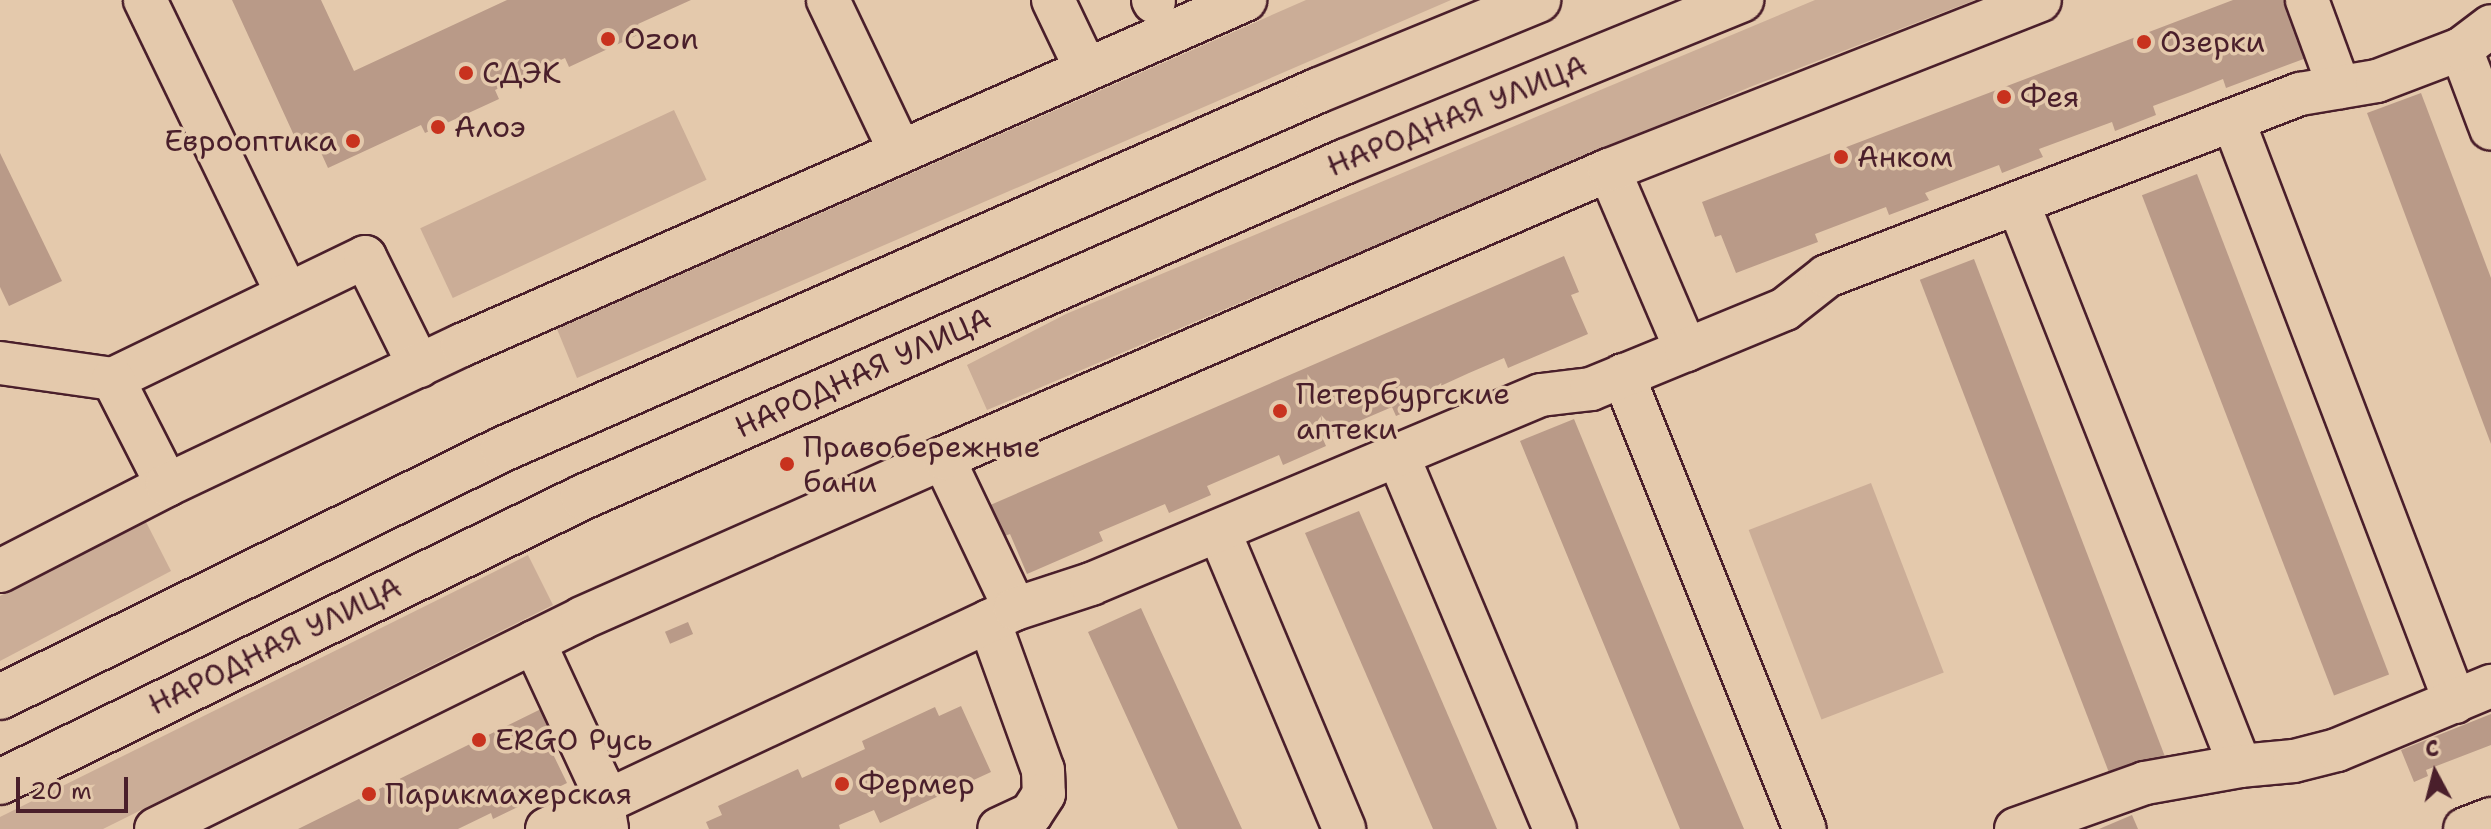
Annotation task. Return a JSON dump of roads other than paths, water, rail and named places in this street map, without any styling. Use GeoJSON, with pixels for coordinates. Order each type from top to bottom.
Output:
{"type":"FeatureCollection","features":[{"type":"Feature","properties":{"kind":"main road"},"geometry":{"type":"LineString","coordinates":[[0,697],[503,449],[1319,90],[1538,0]]}},
{"type":"Feature","properties":{"kind":"main road","name":"НАРОДНАЯ УЛИЦА"},"geometry":{"type":"LineString","coordinates":[[0,782],[583,497],[1346,161],[1741,0]]}},
{"type":"Feature","properties":{"kind":"street"},"geometry":{"type":"LineString","coordinates":[[145,0],[287,294]]}},
{"type":"Feature","properties":{"kind":"street"},"geometry":{"type":"LineString","coordinates":[[828,0],[899,149]]}},
{"type":"Feature","properties":{"kind":"street"},"geometry":{"type":"LineString","coordinates":[[1053,0],[1085,67]]}},
{"type":"Feature","properties":{"kind":"street"},"geometry":{"type":"LineString","coordinates":[[0,571],[167,485],[419,366],[899,149],[1245,0]]}},
{"type":"Feature","properties":{"kind":"street"},"geometry":{"type":"LineString","coordinates":[[156,829],[534,642],[943,458],[1609,170],[2040,0]]}},
{"type":"Feature","properties":{"kind":"street"},"geometry":{"type":"LineString","coordinates":[[2307,0],[2339,87]]}},
{"type":"Feature","properties":{"kind":"street"},"geometry":{"type":"LineString","coordinates":[[547,829],[605,815],[1002,615],[1091,584],[1541,395],[1591,389],[1785,309],[1827,276],[2300,94],[2377,81],[2476,37],[2491,129]]}},
{"type":"Feature","properties":{"kind":"street"},"geometry":{"type":"LineString","coordinates":[[2016,829],[2145,783],[2240,766],[2294,761],[2337,750],[2473,694],[2233,120]]}},
{"type":"Feature","properties":{"kind":"street"},"geometry":{"type":"LineString","coordinates":[[1609,170],[1686,350]]}},
{"type":"Feature","properties":{"kind":"street"},"geometry":{"type":"LineString","coordinates":[[2018,203],[2240,766]]}},
{"type":"Feature","properties":{"kind":"street"},"geometry":{"type":"LineString","coordinates":[[0,363],[113,379],[365,257],[419,366]]}},
{"type":"Feature","properties":{"kind":"street"},"geometry":{"type":"LineString","coordinates":[[1623,375],[1805,829]]}},
{"type":"Feature","properties":{"kind":"street"},"geometry":{"type":"LineString","coordinates":[[113,379],[167,485]]}},
{"type":"Feature","properties":{"kind":"street"},"geometry":{"type":"LineString","coordinates":[[1398,456],[1555,829]]}},
{"type":"Feature","properties":{"kind":"street"},"geometry":{"type":"LineString","coordinates":[[943,458],[1002,615],[1043,770],[1044,794],[1031,814],[999,829]]}},
{"type":"Feature","properties":{"kind":"street"},"geometry":{"type":"LineString","coordinates":[[1219,531],[1344,829]]}},
{"type":"Feature","properties":{"kind":"street"},"geometry":{"type":"LineString","coordinates":[[534,642],[599,782],[605,815]]}},
{"type":"Feature","properties":{"kind":"street"},"geometry":{"type":"LineString","coordinates":[[2465,829],[2491,819]]}},
{"type":"Feature","properties":{"kind":"place","name":"Ozon"},"geometry":{"type":"Point","coordinates":[608,39]}},
{"type":"Feature","properties":{"kind":"place","name":"Озерки"},"geometry":{"type":"Point","coordinates":[2144,42]}},
{"type":"Feature","properties":{"kind":"place","name":"СДЭК"},"geometry":{"type":"Point","coordinates":[466,73]}},
{"type":"Feature","properties":{"kind":"place","name":"Фея"},"geometry":{"type":"Point","coordinates":[2004,97]}},
{"type":"Feature","properties":{"kind":"place","name":"Алоэ"},"geometry":{"type":"Point","coordinates":[438,127]}},
{"type":"Feature","properties":{"kind":"place","name":"Еврооптика"},"geometry":{"type":"Point","coordinates":[353,141]}},
{"type":"Feature","properties":{"kind":"place","name":"Анком"},"geometry":{"type":"Point","coordinates":[1841,157]}},
{"type":"Feature","properties":{"kind":"place","name":"Петербургские аптеки"},"geometry":{"type":"Point","coordinates":[1280,411]}},
{"type":"Feature","properties":{"kind":"place","name":"Правобережные бани"},"geometry":{"type":"Point","coordinates":[787,464]}},
{"type":"Feature","properties":{"kind":"place","name":"ERGO Русь"},"geometry":{"type":"Point","coordinates":[479,740]}},
{"type":"Feature","properties":{"kind":"place","name":"Фермер"},"geometry":{"type":"Point","coordinates":[842,784]}},
{"type":"Feature","properties":{"kind":"place","name":"Парикмахерская"},"geometry":{"type":"Point","coordinates":[369,794]}}]}
